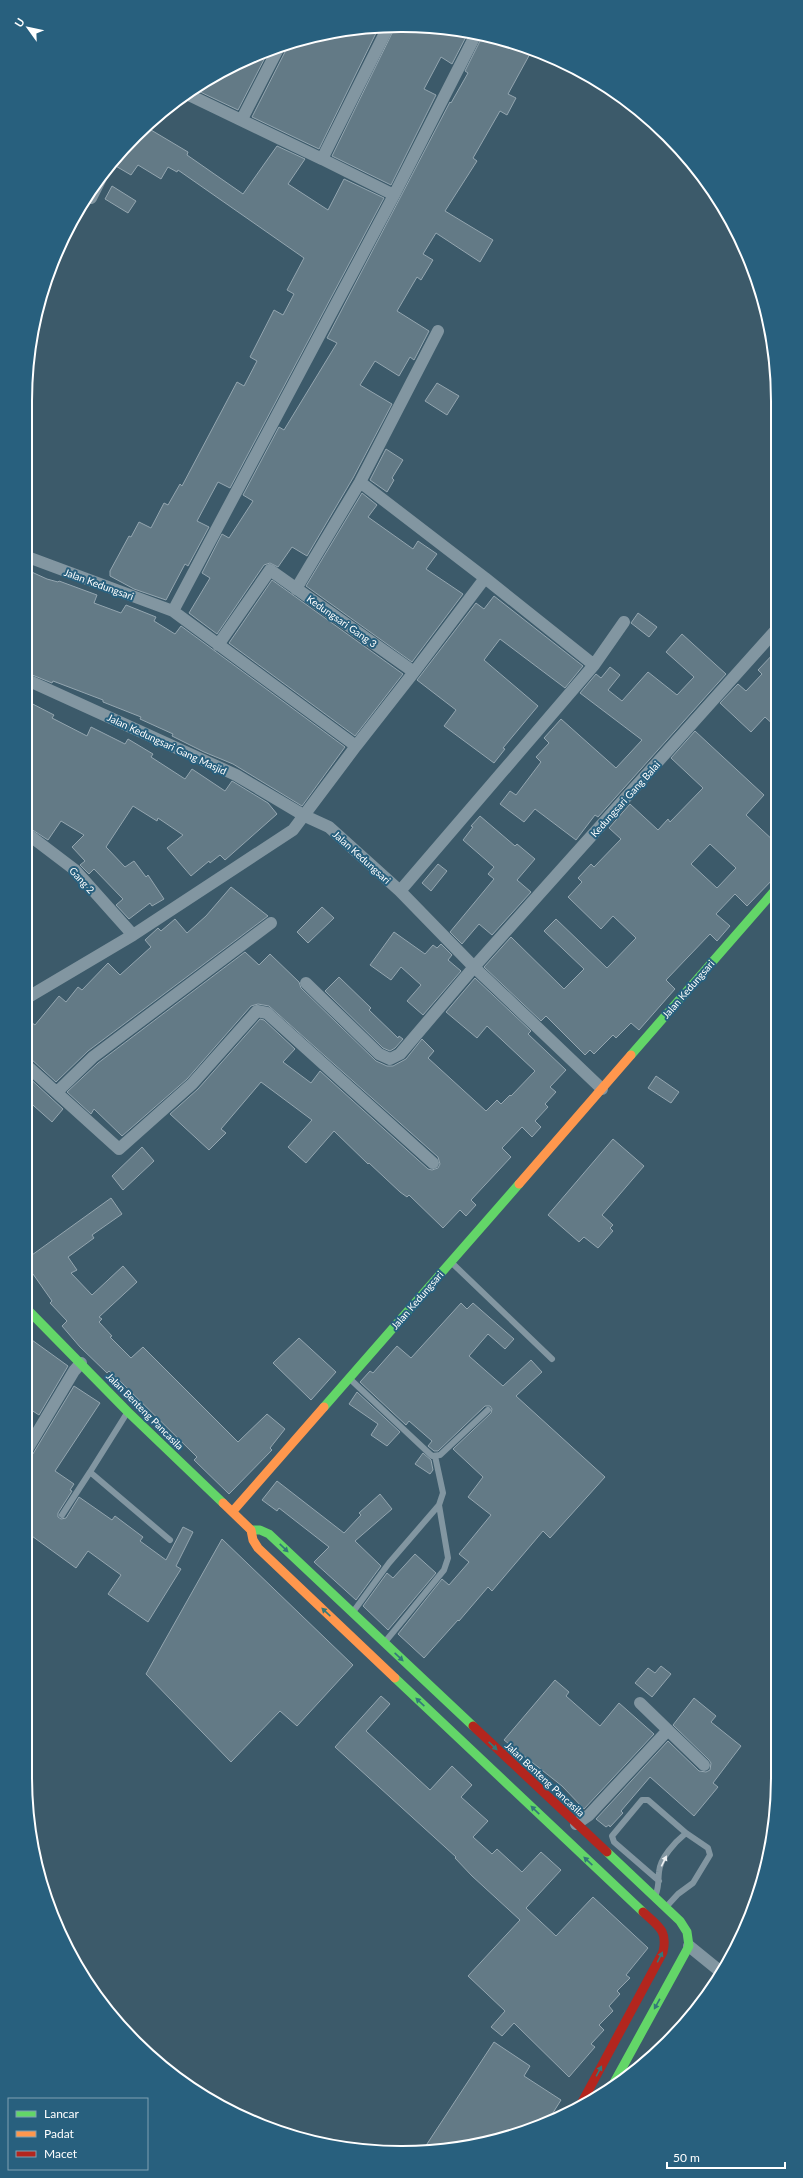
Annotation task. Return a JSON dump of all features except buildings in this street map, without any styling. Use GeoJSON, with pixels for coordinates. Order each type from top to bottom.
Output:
{"type":"FeatureCollection","features":[{"type":"Feature","properties":{"kind":"street"},"geometry":{"type":"LineString","coordinates":[[322,159],[385,33]]}},
{"type":"Feature","properties":{"kind":"street"},"geometry":{"type":"LineString","coordinates":[[173,611],[394,195],[473,39]]}},
{"type":"Feature","properties":{"kind":"street"},"geometry":{"type":"LineString","coordinates":[[242,119],[275,55]]}},
{"type":"Feature","properties":{"kind":"street"},"geometry":{"type":"LineString","coordinates":[[193,97],[242,119],[394,195]]}},
{"type":"Feature","properties":{"kind":"street"},"geometry":{"type":"LineString","coordinates":[[296,589],[360,482],[438,331]]}},
{"type":"Feature","properties":{"kind":"street"},"geometry":{"type":"LineString","coordinates":[[360,482],[485,578],[594,665]]}},
{"type":"Feature","properties":{"kind":"street","name":"Jalan Kedungsari"},"geometry":{"type":"LineString","coordinates":[[32,559],[173,611],[356,746]]}},
{"type":"Feature","properties":{"kind":"street","name":"Kedungsari Gang 3"},"geometry":{"type":"LineString","coordinates":[[218,645],[270,570],[414,672]]}},
{"type":"Feature","properties":{"kind":"street"},"geometry":{"type":"LineString","coordinates":[[32,995],[133,935],[293,830],[485,578]]}},
{"type":"Feature","properties":{"kind":"street"},"geometry":{"type":"LineString","coordinates":[[400,891],[594,665],[624,622]]}},
{"type":"Feature","properties":{"kind":"street","name":"Kedungsari Gang Balai"},"geometry":{"type":"LineString","coordinates":[[306,983],[379,1054],[390,1059],[400,1054],[474,967],[771,635]]}},
{"type":"Feature","properties":{"kind":"street","name":"Jalan Kedungsari Gang Masjid"},"geometry":{"type":"LineString","coordinates":[[32,682],[236,775],[305,816]]}},
{"type":"Feature","properties":{"kind":"street","name":"Jalan Kedungsari"},"geometry":{"type":"LineString","coordinates":[[305,816],[335,831],[400,891],[474,967],[602,1089]]}},
{"type":"Feature","properties":{"kind":"street","name":"Gang 2"},"geometry":{"type":"LineString","coordinates":[[32,837],[75,870],[133,935]]}},
{"type":"Feature","properties":{"kind":"street","name":"Jalan Kedungsari"},"geometry":{"type":"LineString","coordinates":[[233,1511],[771,895]]}},
{"type":"Feature","properties":{"kind":"street"},"geometry":{"type":"LineString","coordinates":[[56,1092],[93,1057],[270,924]]}},
{"type":"Feature","properties":{"kind":"street"},"geometry":{"type":"LineString","coordinates":[[32,1070],[119,1149],[192,1084],[257,1011],[260,1011],[267,1014],[433,1163]]}},
{"type":"Feature","properties":{"kind":"street","name":"Jalan Benteng Pancasila"},"geometry":{"type":"LineString","coordinates":[[32,1315],[128,1412],[233,1511],[251,1530],[253,1540],[258,1548],[662,1930],[666,1940],[663,1952],[585,2097]]}},
{"type":"Feature","properties":{"kind":"street"},"geometry":{"type":"LineString","coordinates":[[32,1441],[74,1371],[81,1363]]}},
{"type":"Feature","properties":{"kind":"street","name":"Jalan Benteng Pancasila"},"geometry":{"type":"LineString","coordinates":[[251,1530],[260,1530],[269,1534],[666,1908],[687,1932],[689,1946]]}},
{"type":"Feature","properties":{"kind":"street"},"geometry":{"type":"LineString","coordinates":[[434,1714],[446,1702]]}},
{"type":"Feature","properties":{"kind":"street"},"geometry":{"type":"LineString","coordinates":[[640,1703],[704,1765]]}},
{"type":"Feature","properties":{"kind":"street"},"geometry":{"type":"LineString","coordinates":[[563,1837],[576,1824],[589,1815],[668,1730]]}},
{"type":"Feature","properties":{"kind":"street"},"geometry":{"type":"LineString","coordinates":[[618,2076],[689,1946],[717,1969]]}},
{"type":"Feature","properties":{"kind":"lane"},"geometry":{"type":"LineString","coordinates":[[451,1262],[552,1359]]}},
{"type":"Feature","properties":{"kind":"lane"},"geometry":{"type":"LineString","coordinates":[[349,1378],[429,1455],[440,1455],[488,1410]]}},
{"type":"Feature","properties":{"kind":"lane"},"geometry":{"type":"LineString","coordinates":[[62,1515],[128,1412]]}},
{"type":"Feature","properties":{"kind":"lane"},"geometry":{"type":"LineString","coordinates":[[352,1613],[389,1563],[439,1505],[443,1493],[435,1456]]}},
{"type":"Feature","properties":{"kind":"lane"},"geometry":{"type":"LineString","coordinates":[[90,1472],[170,1540]]}},
{"type":"Feature","properties":{"kind":"lane"},"geometry":{"type":"LineString","coordinates":[[384,1643],[444,1570],[447,1551],[439,1505]]}},
{"type":"Feature","properties":{"kind":"lane"},"geometry":{"type":"LineString","coordinates":[[659,1881],[614,1842],[612,1836],[642,1800],[648,1800],[686,1834],[708,1848],[710,1855],[692,1883],[678,1894],[666,1908]]}},
{"type":"Feature","properties":{"kind":"lane"},"geometry":{"type":"LineString","coordinates":[[655,1898],[659,1881],[659,1871],[664,1858],[679,1839],[686,1834]]}},
{"type":"Feature","properties":{"kind":"traffic: fast"},"geometry":{"type":"LineString","coordinates":[[631,1055],[771,895]]}},
{"type":"Feature","properties":{"kind":"traffic: fast"},"geometry":{"type":"LineString","coordinates":[[324,1407],[519,1184]]}},
{"type":"Feature","properties":{"kind":"traffic: fast"},"geometry":{"type":"LineString","coordinates":[[32,1314],[128,1412],[223,1503]]}},
{"type":"Feature","properties":{"kind":"traffic: fast"},"geometry":{"type":"LineString","coordinates":[[251,1530],[260,1530],[269,1534],[473,1726]]}},
{"type":"Feature","properties":{"kind":"traffic: fast"},"geometry":{"type":"LineString","coordinates":[[395,1678],[643,1912]]}},
{"type":"Feature","properties":{"kind":"traffic: fast"},"geometry":{"type":"LineString","coordinates":[[607,1852],[680,1921],[687,1932],[689,1946],[618,2076]]}},
{"type":"Feature","properties":{"kind":"traffic: slow"},"geometry":{"type":"LineString","coordinates":[[519,1184],[631,1055]]}},
{"type":"Feature","properties":{"kind":"traffic: slow"},"geometry":{"type":"LineString","coordinates":[[233,1511],[324,1407]]}},
{"type":"Feature","properties":{"kind":"traffic: slow"},"geometry":{"type":"LineString","coordinates":[[223,1503],[251,1530],[253,1540],[258,1548],[395,1678]]}},
{"type":"Feature","properties":{"kind":"traffic: jam"},"geometry":{"type":"LineString","coordinates":[[473,1726],[607,1852]]}},
{"type":"Feature","properties":{"kind":"traffic: jam"},"geometry":{"type":"LineString","coordinates":[[585,2097],[663,1952],[663,1933],[643,1912]]}}]}
